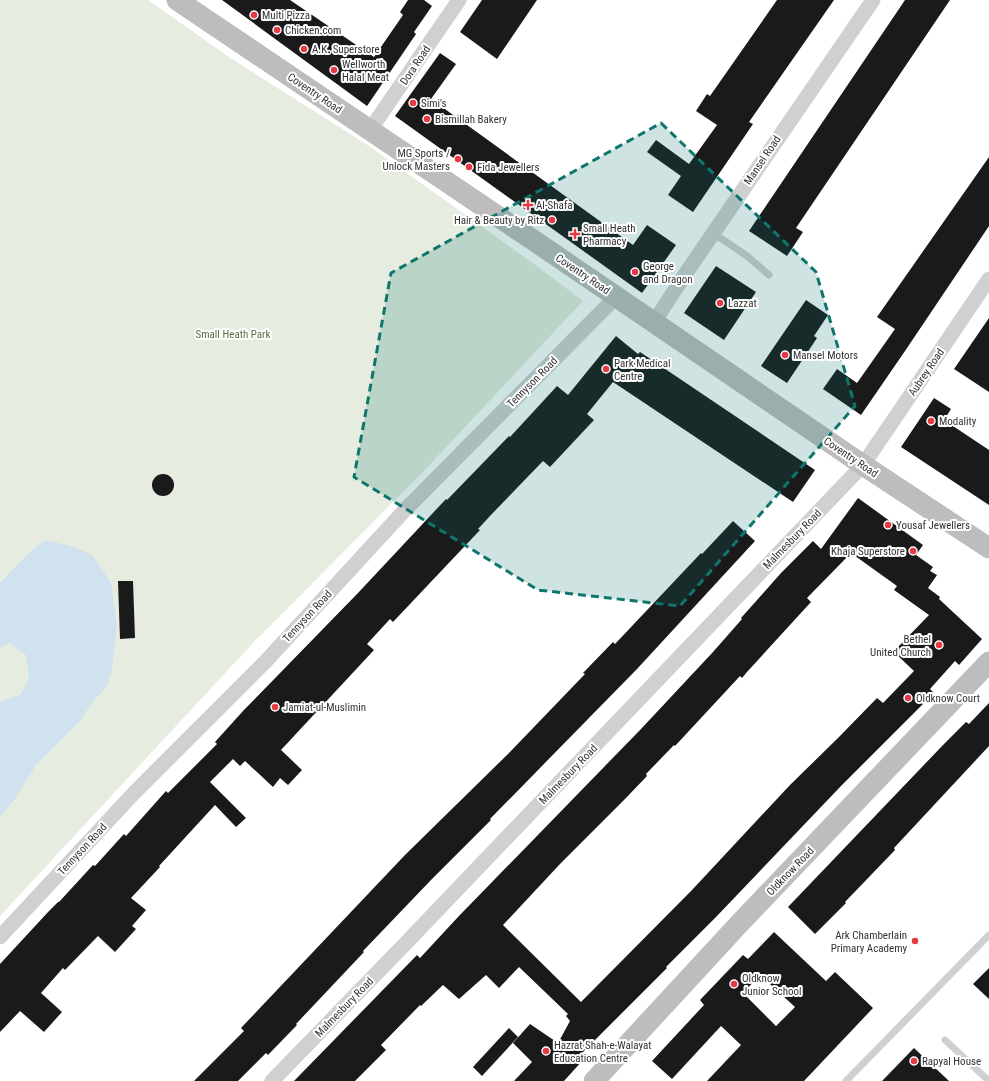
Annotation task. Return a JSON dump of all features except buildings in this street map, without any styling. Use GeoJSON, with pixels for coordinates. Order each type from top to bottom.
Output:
{"type":"FeatureCollection","features":[{"type":"Feature","properties":{"kind":"street","name":"Coventry Road"},"geometry":{"type":"LineString","coordinates":[[177,0],[863,465],[989,548]]}},
{"type":"Feature","properties":{"kind":"street","name":"Dora Road"},"geometry":{"type":"LineString","coordinates":[[370,130],[459,0]]}},
{"type":"Feature","properties":{"kind":"street","name":"Mansel Road"},"geometry":{"type":"LineString","coordinates":[[654,322],[713,233],[873,0]]}},
{"type":"Feature","properties":{"kind":"street","name":"Aubrey Road"},"geometry":{"type":"LineString","coordinates":[[863,465],[989,278]]}},
{"type":"Feature","properties":{"kind":"street","name":"Tennyson Road"},"geometry":{"type":"LineString","coordinates":[[0,937],[134,793],[266,661],[405,510],[616,297]]}},
{"type":"Feature","properties":{"kind":"street","name":"Malmesbury Road"},"geometry":{"type":"LineString","coordinates":[[272,1081],[863,465]]}},
{"type":"Feature","properties":{"kind":"street","name":"Oldknow Road"},"geometry":{"type":"LineString","coordinates":[[594,1081],[739,924],[989,662]]}},
{"type":"Feature","properties":{"kind":"lane"},"geometry":{"type":"LineString","coordinates":[[713,233],[747,256],[769,275]]}},
{"type":"Feature","properties":{"kind":"lane"},"geometry":{"type":"LineString","coordinates":[[846,1081],[989,935]]}},
{"type":"Feature","properties":{"kind":"lane"},"geometry":{"type":"LineString","coordinates":[[945,1040],[989,1081]]}},
{"type":"Feature","properties":{"kind":"highlighted area"},"geometry":{"type":"Polygon","coordinates":[[[661,123],[816,272],[855,406],[680,606],[538,590],[354,477],[391,273],[661,123]]]}},
{"type":"Feature","properties":{"kind":"green space","name":"Small Heath Park"},"geometry":{"type":"Polygon","coordinates":[[[0,0],[148,0],[229,57],[369,146],[534,264],[583,301],[422,473],[252,644],[0,916],[0,0]]]}},
{"type":"Feature","properties":{"kind":"water"},"geometry":{"type":"Polygon","coordinates":[[[45,540],[75,547],[92,555],[111,583],[117,625],[112,670],[107,686],[91,704],[80,721],[36,765],[14,800],[0,817],[0,702],[21,694],[29,678],[26,655],[9,643],[0,648],[0,583],[29,553],[45,540]]]}},
{"type":"Feature","properties":{"kind":"place","name":"Multi Pizza"},"geometry":{"type":"Point","coordinates":[254,15]}},
{"type":"Feature","properties":{"kind":"place","name":"Chicken.com"},"geometry":{"type":"Point","coordinates":[277,30]}},
{"type":"Feature","properties":{"kind":"place","name":"A.K. Superstore"},"geometry":{"type":"Point","coordinates":[304,49]}},
{"type":"Feature","properties":{"kind":"place","name":"Wellworth Halal Meat"},"geometry":{"type":"Point","coordinates":[334,70]}},
{"type":"Feature","properties":{"kind":"place","name":"Simi's"},"geometry":{"type":"Point","coordinates":[413,103]}},
{"type":"Feature","properties":{"kind":"place","name":"Bismillah Bakery"},"geometry":{"type":"Point","coordinates":[427,119]}},
{"type":"Feature","properties":{"kind":"place","name":"MG Sports / Unlock Masters"},"geometry":{"type":"Point","coordinates":[458,159]}},
{"type":"Feature","properties":{"kind":"place","name":"Fida Jewellers"},"geometry":{"type":"Point","coordinates":[469,167]}},
{"type":"Feature","properties":{"kind":"place","name":"Al-Shafa"},"geometry":{"type":"Point","coordinates":[528,205]}},
{"type":"Feature","properties":{"kind":"place","name":"Hair & Beauty by Ritz"},"geometry":{"type":"Point","coordinates":[552,220]}},
{"type":"Feature","properties":{"kind":"place","name":"Small Heath Pharmacy"},"geometry":{"type":"Point","coordinates":[575,234]}},
{"type":"Feature","properties":{"kind":"place","name":"George and Dragon"},"geometry":{"type":"Point","coordinates":[635,272]}},
{"type":"Feature","properties":{"kind":"place","name":"Lazzat"},"geometry":{"type":"Point","coordinates":[720,303]}},
{"type":"Feature","properties":{"kind":"place","name":"Mansel Motors"},"geometry":{"type":"Point","coordinates":[785,355]}},
{"type":"Feature","properties":{"kind":"place","name":"Park Medical Centre"},"geometry":{"type":"Point","coordinates":[606,369]}},
{"type":"Feature","properties":{"kind":"place","name":"Modality"},"geometry":{"type":"Point","coordinates":[931,421]}},
{"type":"Feature","properties":{"kind":"place","name":"Yousaf Jewellers"},"geometry":{"type":"Point","coordinates":[888,525]}},
{"type":"Feature","properties":{"kind":"place","name":"Khaja Superstore"},"geometry":{"type":"Point","coordinates":[913,551]}},
{"type":"Feature","properties":{"kind":"place","name":"Bethel United Church"},"geometry":{"type":"Point","coordinates":[939,645]}},
{"type":"Feature","properties":{"kind":"place","name":"Oldknow Court"},"geometry":{"type":"Point","coordinates":[908,698]}},
{"type":"Feature","properties":{"kind":"place","name":"Jamiat-ul-Muslimin"},"geometry":{"type":"Point","coordinates":[275,707]}},
{"type":"Feature","properties":{"kind":"place","name":"Ark Chamberlain Primary Academy"},"geometry":{"type":"Point","coordinates":[915,941]}},
{"type":"Feature","properties":{"kind":"place","name":"Oldknow Junior School"},"geometry":{"type":"Point","coordinates":[734,984]}},
{"type":"Feature","properties":{"kind":"place","name":"Hazrat Shah-e-Walayat Education Centre"},"geometry":{"type":"Point","coordinates":[546,1051]}},
{"type":"Feature","properties":{"kind":"place","name":"Rapyal House"},"geometry":{"type":"Point","coordinates":[914,1061]}}]}
